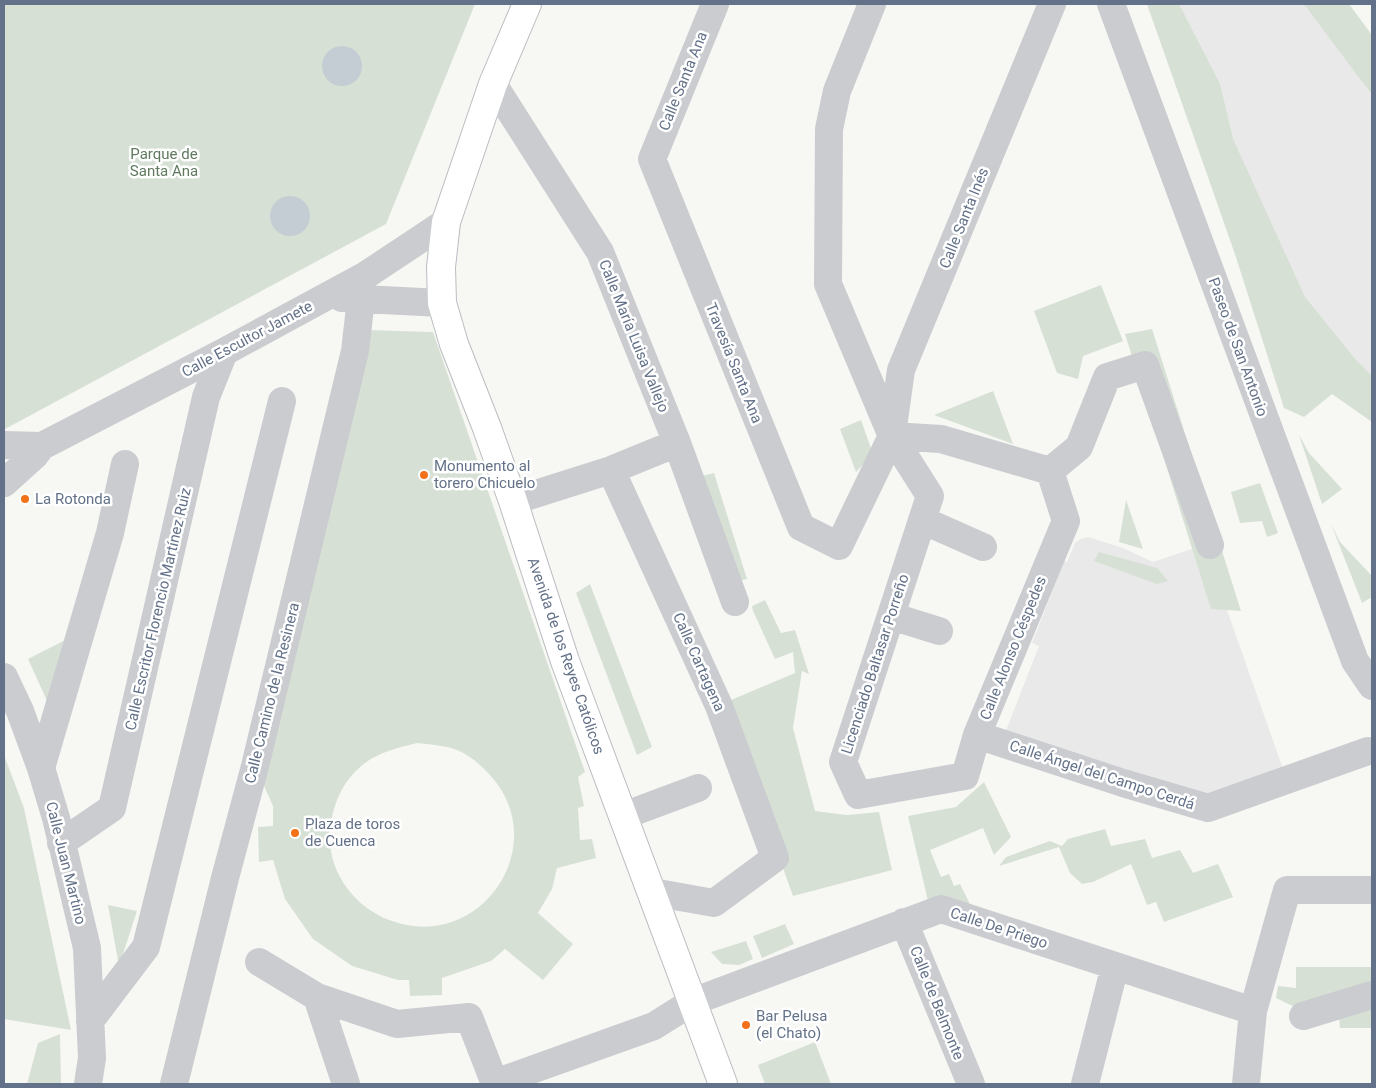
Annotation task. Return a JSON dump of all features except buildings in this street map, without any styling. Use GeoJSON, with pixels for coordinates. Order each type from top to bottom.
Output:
{"type":"FeatureCollection","features":[{"type":"Feature","properties":{"kind":"main road","name":"Avenida de los Reyes Católicos"},"geometry":{"type":"LineString","coordinates":[[527,4],[493,84],[446,222],[441,267],[442,302],[454,344],[513,501],[565,660],[723,1084]]}},
{"type":"Feature","properties":{"kind":"street","name":"Calle Santa Ana"},"geometry":{"type":"LineString","coordinates":[[652,159],[715,4]]}},
{"type":"Feature","properties":{"kind":"street"},"geometry":{"type":"LineString","coordinates":[[872,4],[837,91],[829,128],[828,284],[892,436],[941,439],[1050,471],[1079,448],[1107,377],[1144,365],[1210,545]]}},
{"type":"Feature","properties":{"kind":"street","name":"Calle Santa Inés"},"geometry":{"type":"LineString","coordinates":[[839,546],[892,436],[901,370],[1052,4]]}},
{"type":"Feature","properties":{"kind":"street","name":"Paseo de San Antonio"},"geometry":{"type":"LineString","coordinates":[[1111,4],[1354,661],[1372,686]]}},
{"type":"Feature","properties":{"kind":"street","name":"Calle María Luisa Vallejo"},"geometry":{"type":"LineString","coordinates":[[493,84],[600,252],[677,443],[735,602]]}},
{"type":"Feature","properties":{"kind":"street","name":"Travesía Santa Ana"},"geometry":{"type":"LineString","coordinates":[[652,159],[801,527],[839,546]]}},
{"type":"Feature","properties":{"kind":"street","name":"Calle Escultor Jamete"},"geometry":{"type":"LineString","coordinates":[[4,445],[42,446],[224,352],[366,275],[446,222]]}},
{"type":"Feature","properties":{"kind":"street"},"geometry":{"type":"LineString","coordinates":[[323,298],[442,302]]}},
{"type":"Feature","properties":{"kind":"street","name":"Calle Camino de la Resinera"},"geometry":{"type":"LineString","coordinates":[[174,1084],[255,766],[355,351],[361,299]]}},
{"type":"Feature","properties":{"kind":"street","name":"Calle Escritor Florencio Martínez Ruiz"},"geometry":{"type":"LineString","coordinates":[[61,843],[112,808],[206,397],[224,352]]}},
{"type":"Feature","properties":{"kind":"street"},"geometry":{"type":"LineString","coordinates":[[90,1020],[146,947],[282,401]]}},
{"type":"Feature","properties":{"kind":"street","name":"Licenciado Baltasar Porreño"},"geometry":{"type":"LineString","coordinates":[[892,436],[930,496],[843,762],[858,794],[965,776]]}},
{"type":"Feature","properties":{"kind":"street"},"geometry":{"type":"LineString","coordinates":[[513,501],[611,470],[677,443]]}},
{"type":"Feature","properties":{"kind":"street","name":"Calle Escultor Jamete"},"geometry":{"type":"LineString","coordinates":[[4,483],[36,455],[42,446]]}},
{"type":"Feature","properties":{"kind":"street"},"geometry":{"type":"LineString","coordinates":[[41,768],[110,534],[126,464]]}},
{"type":"Feature","properties":{"kind":"street","name":"Calle Cartagena"},"geometry":{"type":"LineString","coordinates":[[611,470],[719,706],[775,858],[714,903],[652,892]]}},
{"type":"Feature","properties":{"kind":"street","name":"Calle Alonso Céspedes"},"geometry":{"type":"LineString","coordinates":[[965,776],[977,735],[1066,521],[1050,471]]}},
{"type":"Feature","properties":{"kind":"street"},"geometry":{"type":"LineString","coordinates":[[922,520],[983,547]]}},
{"type":"Feature","properties":{"kind":"street"},"geometry":{"type":"LineString","coordinates":[[891,616],[939,631]]}},
{"type":"Feature","properties":{"kind":"street","name":"Calle Juan Martino"},"geometry":{"type":"LineString","coordinates":[[4,677],[20,711],[41,768],[56,818],[87,948],[92,1058],[88,1084]]}},
{"type":"Feature","properties":{"kind":"street","name":"Calle Ángel del Campo Cerdá"},"geometry":{"type":"LineString","coordinates":[[977,735],[1123,783],[1208,808],[1368,751]]}},
{"type":"Feature","properties":{"kind":"street"},"geometry":{"type":"LineString","coordinates":[[623,816],[698,788]]}},
{"type":"Feature","properties":{"kind":"street"},"geometry":{"type":"LineString","coordinates":[[1246,1084],[1253,1012],[1287,890],[1372,890]]}},
{"type":"Feature","properties":{"kind":"street","name":"Calle De Priego"},"geometry":{"type":"LineString","coordinates":[[495,1084],[654,1026],[692,1002],[941,909],[1253,1012]]}},
{"type":"Feature","properties":{"kind":"street","name":"Calle de Belmonte"},"geometry":{"type":"LineString","coordinates":[[904,922],[970,1084]]}},
{"type":"Feature","properties":{"kind":"street"},"geometry":{"type":"LineString","coordinates":[[259,962],[317,997],[397,1024],[469,1017],[495,1084]]}},
{"type":"Feature","properties":{"kind":"street"},"geometry":{"type":"LineString","coordinates":[[1085,1084],[1115,966]]}},
{"type":"Feature","properties":{"kind":"street"},"geometry":{"type":"LineString","coordinates":[[1303,1016],[1372,995]]}},
{"type":"Feature","properties":{"kind":"street"},"geometry":{"type":"LineString","coordinates":[[317,997],[346,1084]]}},
{"type":"Feature","properties":{"kind":"street","name":"Calle Juan Martino"},"geometry":{"type":"LineString","coordinates":[[92,1058],[103,1084]]}},
{"type":"Feature","properties":{"kind":"shaded area"},"geometry":{"type":"Polygon","coordinates":[[[1147,4],[1308,4],[1372,96],[1372,396],[1262,334],[1147,4]]]}},
{"type":"Feature","properties":{"kind":"shaded area"},"geometry":{"type":"Polygon","coordinates":[[[346,46],[353,49],[359,55],[362,66],[361,74],[353,83],[346,86],[338,86],[331,83],[323,74],[322,62],[325,55],[334,47],[346,46]]]}},
{"type":"Feature","properties":{"kind":"shaded area"},"geometry":{"type":"Polygon","coordinates":[[[294,196],[301,199],[307,205],[310,216],[309,224],[301,233],[294,236],[286,236],[279,233],[271,224],[270,212],[273,205],[282,197],[294,196]]]}},
{"type":"Feature","properties":{"kind":"shaded area"},"geometry":{"type":"Polygon","coordinates":[[[1088,537],[1123,548],[1153,562],[1204,545],[1283,769],[1205,795],[1005,733],[1039,646],[1032,643],[1064,561],[1067,562],[1075,543],[1088,537]]]}},
{"type":"Feature","properties":{"kind":"green space","name":"Parque de Santa Ana"},"geometry":{"type":"Polygon","coordinates":[[[4,4],[475,4],[386,224],[5,429],[4,4]]]}},
{"type":"Feature","properties":{"kind":"green space"},"geometry":{"type":"Polygon","coordinates":[[[1147,4],[1179,4],[1220,84],[1233,139],[1305,297],[1356,360],[1372,376],[1372,422],[1332,394],[1304,417],[1284,408],[1235,254],[1147,4]]]}},
{"type":"Feature","properties":{"kind":"green space"},"geometry":{"type":"Polygon","coordinates":[[[1304,4],[1349,4],[1372,35],[1372,95],[1304,4]]]}},
{"type":"Feature","properties":{"kind":"green space"},"geometry":{"type":"Polygon","coordinates":[[[1101,285],[1123,341],[1083,356],[1078,379],[1057,373],[1034,311],[1101,285]]]}},
{"type":"Feature","properties":{"kind":"green space"},"geometry":{"type":"Polygon","coordinates":[[[1152,329],[1241,611],[1211,609],[1125,334],[1152,329]]]}},
{"type":"Feature","properties":{"kind":"green space"},"geometry":{"type":"Polygon","coordinates":[[[367,330],[433,332],[585,772],[578,777],[584,806],[578,808],[580,840],[592,839],[596,858],[557,868],[552,889],[538,913],[573,944],[543,980],[505,949],[491,961],[442,978],[442,995],[410,996],[409,980],[398,980],[352,966],[313,939],[285,899],[273,860],[259,862],[258,827],[273,826],[273,806],[255,766],[367,330]],[[417,743],[372,758],[349,778],[336,804],[330,833],[334,862],[339,875],[343,883],[361,903],[376,914],[392,921],[425,927],[454,921],[480,906],[499,885],[511,859],[514,830],[507,800],[480,765],[470,757],[453,749],[417,743]]]}},
{"type":"Feature","properties":{"kind":"green space"},"geometry":{"type":"Polygon","coordinates":[[[993,391],[1013,444],[934,415],[993,391]]]}},
{"type":"Feature","properties":{"kind":"green space"},"geometry":{"type":"Polygon","coordinates":[[[861,420],[873,454],[856,472],[840,429],[861,420]]]}},
{"type":"Feature","properties":{"kind":"green space"},"geometry":{"type":"Polygon","coordinates":[[[1299,435],[1309,453],[1342,489],[1322,504],[1299,435]]]}},
{"type":"Feature","properties":{"kind":"green space"},"geometry":{"type":"Polygon","coordinates":[[[714,473],[747,579],[734,582],[697,477],[714,473]]]}},
{"type":"Feature","properties":{"kind":"green space"},"geometry":{"type":"Polygon","coordinates":[[[1260,483],[1278,533],[1267,537],[1262,521],[1240,523],[1231,492],[1260,483]]]}},
{"type":"Feature","properties":{"kind":"green space"},"geometry":{"type":"Polygon","coordinates":[[[1126,500],[1143,549],[1119,542],[1126,500]]]}},
{"type":"Feature","properties":{"kind":"green space"},"geometry":{"type":"Polygon","coordinates":[[[1331,524],[1340,542],[1372,576],[1372,597],[1362,603],[1331,524]]]}},
{"type":"Feature","properties":{"kind":"green space"},"geometry":{"type":"Polygon","coordinates":[[[1099,552],[1157,568],[1168,581],[1157,584],[1094,561],[1099,552]]]}},
{"type":"Feature","properties":{"kind":"green space"},"geometry":{"type":"Polygon","coordinates":[[[590,584],[652,747],[637,755],[576,593],[590,584]]]}},
{"type":"Feature","properties":{"kind":"green space"},"geometry":{"type":"Polygon","coordinates":[[[765,600],[781,633],[795,630],[809,674],[802,671],[793,728],[815,811],[847,815],[879,812],[892,870],[793,896],[724,703],[795,673],[793,652],[775,659],[753,611],[752,606],[765,600]]]}},
{"type":"Feature","properties":{"kind":"green space"},"geometry":{"type":"Polygon","coordinates":[[[75,635],[53,714],[28,659],[75,635]]]}},
{"type":"Feature","properties":{"kind":"green space"},"geometry":{"type":"Polygon","coordinates":[[[4,755],[24,808],[71,1030],[4,1019],[4,755]]]}},
{"type":"Feature","properties":{"kind":"green space"},"geometry":{"type":"Polygon","coordinates":[[[984,782],[1011,837],[994,855],[983,828],[930,850],[941,877],[949,874],[954,886],[960,884],[970,904],[928,901],[908,816],[956,807],[984,782]]]}},
{"type":"Feature","properties":{"kind":"green space"},"geometry":{"type":"Polygon","coordinates":[[[1105,829],[1111,846],[1145,839],[1152,858],[1180,850],[1193,873],[1218,864],[1233,897],[1164,922],[1156,902],[1147,905],[1131,864],[1093,882],[1082,884],[1070,873],[1059,847],[999,866],[1006,857],[1050,841],[1062,846],[1068,839],[1105,829]]]}},
{"type":"Feature","properties":{"kind":"green space"},"geometry":{"type":"Polygon","coordinates":[[[108,905],[137,911],[119,966],[108,905]]]}},
{"type":"Feature","properties":{"kind":"green space"},"geometry":{"type":"Polygon","coordinates":[[[785,924],[794,944],[762,958],[753,936],[785,924]]]}},
{"type":"Feature","properties":{"kind":"green space"},"geometry":{"type":"Polygon","coordinates":[[[746,941],[753,959],[739,965],[722,964],[711,952],[746,941]]]}},
{"type":"Feature","properties":{"kind":"green space"},"geometry":{"type":"Polygon","coordinates":[[[1296,967],[1372,967],[1372,1028],[1340,1028],[1339,1016],[1303,1011],[1276,998],[1278,986],[1296,988],[1296,967]]]}},
{"type":"Feature","properties":{"kind":"green space"},"geometry":{"type":"Polygon","coordinates":[[[60,1034],[61,1084],[27,1084],[38,1043],[60,1034]]]}},
{"type":"Feature","properties":{"kind":"green space"},"geometry":{"type":"Polygon","coordinates":[[[815,1042],[831,1084],[765,1084],[758,1065],[815,1042]]]}},
{"type":"Feature","properties":{"kind":"place","name":"Monumento al torero Chicuelo"},"geometry":{"type":"Point","coordinates":[424,475]}},
{"type":"Feature","properties":{"kind":"place","name":"La Rotonda"},"geometry":{"type":"Point","coordinates":[25,499]}},
{"type":"Feature","properties":{"kind":"place","name":"Plaza de toros de Cuenca"},"geometry":{"type":"Point","coordinates":[295,833]}},
{"type":"Feature","properties":{"kind":"place","name":"Bar Pelusa (el Chato)"},"geometry":{"type":"Point","coordinates":[746,1025]}}]}
